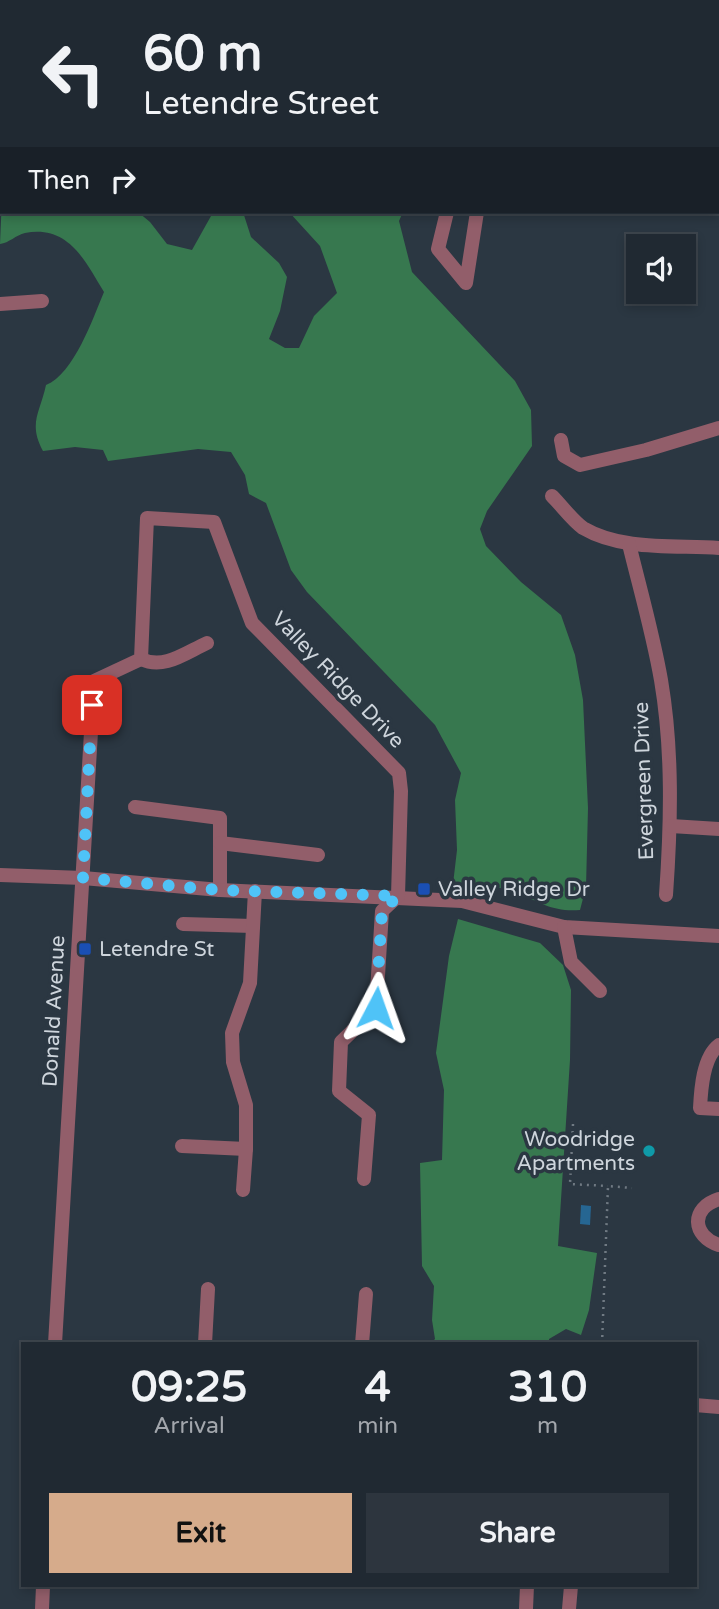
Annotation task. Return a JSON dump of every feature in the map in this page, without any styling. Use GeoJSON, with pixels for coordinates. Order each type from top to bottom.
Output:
{"type":"FeatureCollection","features":[{"type":"Feature","properties":{"kind":"street"},"geometry":{"type":"LineString","coordinates":[[447,214],[438,249],[466,283],[477,214]]}},
{"type":"Feature","properties":{"kind":"street"},"geometry":{"type":"LineString","coordinates":[[0,304],[42,301]]}},
{"type":"Feature","properties":{"kind":"street"},"geometry":{"type":"LineString","coordinates":[[561,440],[564,456],[580,465],[646,450],[719,428]]}},
{"type":"Feature","properties":{"kind":"street"},"geometry":{"type":"LineString","coordinates":[[552,496],[581,527],[629,544],[719,548]]}},
{"type":"Feature","properties":{"kind":"street","name":"Valley Ridge Drive"},"geometry":{"type":"LineString","coordinates":[[141,659],[147,518],[214,522],[253,624],[398,773],[401,791],[398,896],[382,911],[376,1008],[341,1042],[339,1091],[369,1115],[364,1179]]}},
{"type":"Feature","properties":{"kind":"street","name":"Evergreen Drive"},"geometry":{"type":"LineString","coordinates":[[629,544],[661,681],[668,744],[671,826],[666,895]]}},
{"type":"Feature","properties":{"kind":"street"},"geometry":{"type":"LineString","coordinates":[[141,659],[151,664],[160,664],[207,643]]}},
{"type":"Feature","properties":{"kind":"street","name":"Donald Avenue"},"geometry":{"type":"LineString","coordinates":[[55,1342],[94,681],[141,659]]}},
{"type":"Feature","properties":{"kind":"street"},"geometry":{"type":"LineString","coordinates":[[135,807],[220,818],[220,890]]}},
{"type":"Feature","properties":{"kind":"street"},"geometry":{"type":"LineString","coordinates":[[671,826],[719,828]]}},
{"type":"Feature","properties":{"kind":"street"},"geometry":{"type":"LineString","coordinates":[[220,843],[318,855]]}},
{"type":"Feature","properties":{"kind":"street"},"geometry":{"type":"LineString","coordinates":[[0,875],[83,878],[220,890],[462,901],[564,927],[719,936]]}},
{"type":"Feature","properties":{"kind":"street"},"geometry":{"type":"LineString","coordinates":[[243,1190],[247,1149],[246,1105],[233,1062],[232,1033],[250,983],[255,891]]}},
{"type":"Feature","properties":{"kind":"street"},"geometry":{"type":"LineString","coordinates":[[183,924],[253,926]]}},
{"type":"Feature","properties":{"kind":"street"},"geometry":{"type":"LineString","coordinates":[[564,927],[571,962],[600,991]]}},
{"type":"Feature","properties":{"kind":"street"},"geometry":{"type":"LineString","coordinates":[[719,1045],[707,1066],[700,1108],[719,1109]]}},
{"type":"Feature","properties":{"kind":"street"},"geometry":{"type":"LineString","coordinates":[[182,1146],[247,1149]]}},
{"type":"Feature","properties":{"kind":"street"},"geometry":{"type":"LineString","coordinates":[[719,1199],[709,1202],[697,1221],[700,1232],[710,1242],[719,1245]]}},
{"type":"Feature","properties":{"kind":"street"},"geometry":{"type":"LineString","coordinates":[[205,1342],[208,1289]]}},
{"type":"Feature","properties":{"kind":"street"},"geometry":{"type":"LineString","coordinates":[[362,1342],[366,1294]]}},
{"type":"Feature","properties":{"kind":"street"},"geometry":{"type":"LineString","coordinates":[[697,1405],[719,1408]]}},
{"type":"Feature","properties":{"kind":"street"},"geometry":{"type":"LineString","coordinates":[[42,1609],[43,1587]]}},
{"type":"Feature","properties":{"kind":"street"},"geometry":{"type":"LineString","coordinates":[[526,1609],[527,1587]]}},
{"type":"Feature","properties":{"kind":"street"},"geometry":{"type":"LineString","coordinates":[[569,1609],[571,1587]]}},
{"type":"Feature","properties":{"kind":"path"},"geometry":{"type":"LineString","coordinates":[[573,1124],[570,1184],[632,1188]]}},
{"type":"Feature","properties":{"kind":"path"},"geometry":{"type":"LineString","coordinates":[[601,1342],[608,1186]]}},
{"type":"Feature","properties":{"kind":"green space"},"geometry":{"type":"Polygon","coordinates":[[[1,214],[140,214],[167,244],[192,250],[211,216],[244,214],[251,237],[279,263],[287,277],[280,311],[269,339],[285,348],[299,348],[314,316],[337,293],[320,246],[291,214],[402,214],[399,221],[412,272],[515,381],[531,410],[532,446],[487,511],[480,529],[486,546],[521,582],[561,615],[575,655],[583,700],[588,808],[586,887],[580,910],[555,908],[502,888],[453,884],[457,850],[455,800],[461,773],[435,725],[307,592],[291,570],[266,503],[249,494],[245,475],[231,452],[198,449],[108,461],[103,450],[75,447],[43,451],[36,425],[46,385],[56,379],[74,358],[104,292],[74,248],[53,234],[25,233],[0,244],[1,214]]]}},
{"type":"Feature","properties":{"kind":"green space"},"geometry":{"type":"Polygon","coordinates":[[[458,919],[540,943],[563,965],[571,990],[570,1060],[558,1246],[597,1253],[589,1310],[581,1335],[566,1329],[549,1339],[549,1342],[432,1342],[435,1339],[432,1320],[434,1286],[422,1266],[420,1163],[442,1160],[444,1090],[436,1053],[449,956],[458,919]]]}},
{"type":"Feature","properties":{"kind":"water"},"geometry":{"type":"Polygon","coordinates":[[[581,1205],[591,1206],[590,1225],[580,1224],[581,1205]]]}},
{"type":"Feature","properties":{"kind":"place","name":"Valley Ridge Dr"},"geometry":{"type":"Point","coordinates":[424,889]}},
{"type":"Feature","properties":{"kind":"place","name":"Letendre St"},"geometry":{"type":"Point","coordinates":[85,949]}},
{"type":"Feature","properties":{"kind":"place","name":"Woodridge Apartments"},"geometry":{"type":"Point","coordinates":[649,1151]}},
{"type":"Feature","properties":{"kind":"route"},"geometry":{"type":"LineString","coordinates":[[92,705],[83,878],[220,890],[398,896],[382,911],[376,1008]]}}]}
